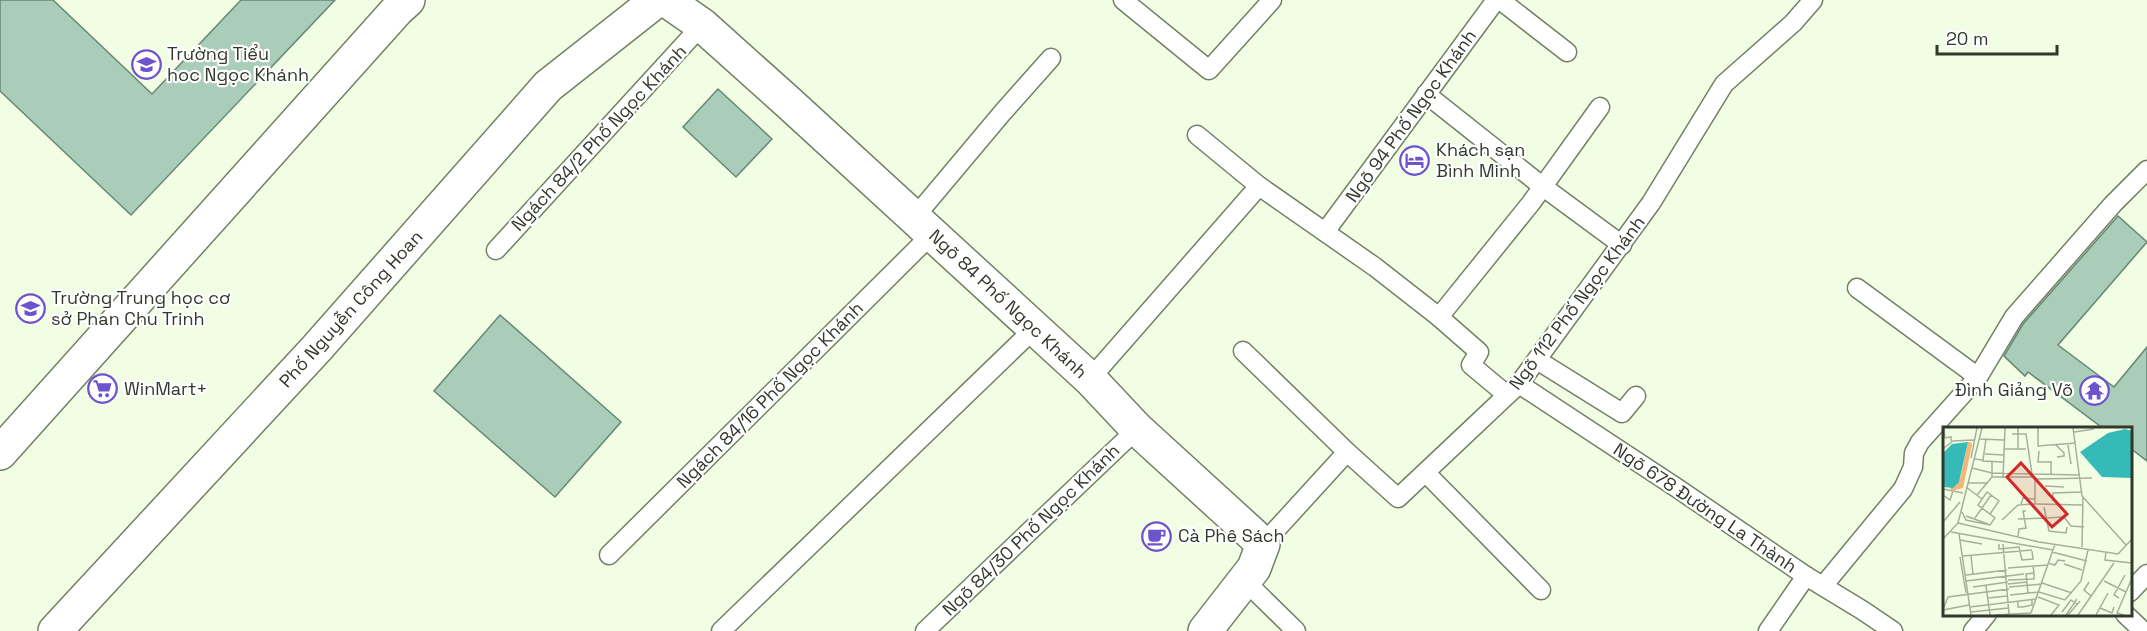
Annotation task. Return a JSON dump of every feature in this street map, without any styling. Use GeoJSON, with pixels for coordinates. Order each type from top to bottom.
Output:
{"type":"FeatureCollection","features":[{"type":"Feature","properties":{"kind":"street"},"geometry":{"type":"LineString","coordinates":[[0,453],[408,0]]}},
{"type":"Feature","properties":{"kind":"street","name":"Phố Nguyễn Công Hoan"},"geometry":{"type":"LineString","coordinates":[[55,631],[317,348],[548,86],[657,0]]}},
{"type":"Feature","properties":{"kind":"street","name":"Ngõ 84 Phố Ngọc Khánh"},"geometry":{"type":"LineString","coordinates":[[666,0],[702,25],[923,226],[1090,379],[1137,429],[1263,544]]}},
{"type":"Feature","properties":{"kind":"street"},"geometry":{"type":"LineString","coordinates":[[1205,631],[1254,568],[1263,544]]}},
{"type":"Feature","properties":{"kind":"lane"},"geometry":{"type":"LineString","coordinates":[[1123,0],[1209,70],[1272,0]]}},
{"type":"Feature","properties":{"kind":"lane"},"geometry":{"type":"LineString","coordinates":[[1498,0],[1567,52]]}},
{"type":"Feature","properties":{"kind":"lane","name":"Ngõ 94 Phố Ngọc Khánh"},"geometry":{"type":"LineString","coordinates":[[1325,232],[1498,0]]}},
{"type":"Feature","properties":{"kind":"lane","name":"Ngõ 112 Phố Ngọc Khánh"},"geometry":{"type":"LineString","coordinates":[[1347,452],[1398,498],[1513,389],[1622,245],[1651,203],[1724,84],[1792,23],[1813,0]]}},
{"type":"Feature","properties":{"kind":"lane","name":"Ngách 84/2 Phố Ngọc Khánh"},"geometry":{"type":"LineString","coordinates":[[496,250],[702,25]]}},
{"type":"Feature","properties":{"kind":"lane","name":"Ngách 84/16 Phố Ngọc Khánh"},"geometry":{"type":"LineString","coordinates":[[609,555],[923,226],[1003,111],[1051,58]]}},
{"type":"Feature","properties":{"kind":"lane"},"geometry":{"type":"LineString","coordinates":[[1426,94],[1542,186],[1622,245]]}},
{"type":"Feature","properties":{"kind":"lane"},"geometry":{"type":"LineString","coordinates":[[1197,135],[1259,186],[1375,267],[1439,317],[1542,186],[1600,107]]}},
{"type":"Feature","properties":{"kind":"lane"},"geometry":{"type":"LineString","coordinates":[[1823,586],[1902,489],[1920,442],[1978,377],[2014,317],[2113,204],[2147,170]]}},
{"type":"Feature","properties":{"kind":"lane"},"geometry":{"type":"LineString","coordinates":[[1090,379],[1259,186]]}},
{"type":"Feature","properties":{"kind":"lane"},"geometry":{"type":"LineString","coordinates":[[1857,288],[1978,377]]}},
{"type":"Feature","properties":{"kind":"lane","name":"Ngõ 678 Đường La Thành"},"geometry":{"type":"LineString","coordinates":[[1439,317],[1479,352],[1471,365],[1677,488],[1806,576],[1893,631]]}},
{"type":"Feature","properties":{"kind":"lane"},"geometry":{"type":"LineString","coordinates":[[721,631],[1034,329]]}},
{"type":"Feature","properties":{"kind":"lane"},"geometry":{"type":"LineString","coordinates":[[1243,351],[1347,452],[1263,544]]}},
{"type":"Feature","properties":{"kind":"lane"},"geometry":{"type":"LineString","coordinates":[[1537,360],[1622,413],[1636,396]]}},
{"type":"Feature","properties":{"kind":"lane","name":"Ngõ 84/30 Phố Ngọc Khánh"},"geometry":{"type":"LineString","coordinates":[[925,631],[1137,429]]}},
{"type":"Feature","properties":{"kind":"lane"},"geometry":{"type":"LineString","coordinates":[[1426,473],[1541,590]]}},
{"type":"Feature","properties":{"kind":"lane"},"geometry":{"type":"LineString","coordinates":[[2132,590],[2147,574]]}},
{"type":"Feature","properties":{"kind":"lane"},"geometry":{"type":"LineString","coordinates":[[1768,631],[1806,576]]}},
{"type":"Feature","properties":{"kind":"lane"},"geometry":{"type":"LineString","coordinates":[[1245,581],[1296,631]]}},
{"type":"Feature","properties":{"kind":"lane"},"geometry":{"type":"LineString","coordinates":[[1973,631],[1986,616]]}},
{"type":"Feature","properties":{"kind":"lane"},"geometry":{"type":"LineString","coordinates":[[2126,616],[2143,631]]}},
{"type":"Feature","properties":{"kind":"building","name":"Trường Tiểu hoc Ngọc Khánh"},"geometry":{"type":"Polygon","coordinates":[[[0,0],[53,0],[152,94],[241,0],[335,0],[131,215],[0,91],[0,0]]]}},
{"type":"Feature","properties":{"kind":"building"},"geometry":{"type":"Polygon","coordinates":[[[718,89],[772,139],[736,177],[683,127],[718,89]]]}},
{"type":"Feature","properties":{"kind":"building"},"geometry":{"type":"Polygon","coordinates":[[[2118,216],[2147,242],[2058,345],[2114,387],[2147,347],[2147,461],[2132,450],[2132,427],[2101,427],[2028,372],[2025,376],[2004,356],[2023,324],[2118,216]]]}},
{"type":"Feature","properties":{"kind":"building"},"geometry":{"type":"Polygon","coordinates":[[[500,315],[621,422],[555,497],[434,391],[500,315]]]}},
{"type":"Feature","properties":{"kind":"place","name":"Trường Tiểu hoc Ngọc Khánh"},"geometry":{"type":"Point","coordinates":[146,64]}},
{"type":"Feature","properties":{"kind":"place","name":"Khách sạn Bình Minh"},"geometry":{"type":"Point","coordinates":[1415,160]}},
{"type":"Feature","properties":{"kind":"place","name":"Trường Trung học cơ sở Phan Chu Trinh"},"geometry":{"type":"Point","coordinates":[30,308]}},
{"type":"Feature","properties":{"kind":"place","name":"WinMart+"},"geometry":{"type":"Point","coordinates":[103,389]}},
{"type":"Feature","properties":{"kind":"place","name":"Đình Giảng Võ"},"geometry":{"type":"Point","coordinates":[2094,390]}},
{"type":"Feature","properties":{"kind":"place","name":"Cà Phê Sách"},"geometry":{"type":"Point","coordinates":[1157,536]}}]}
